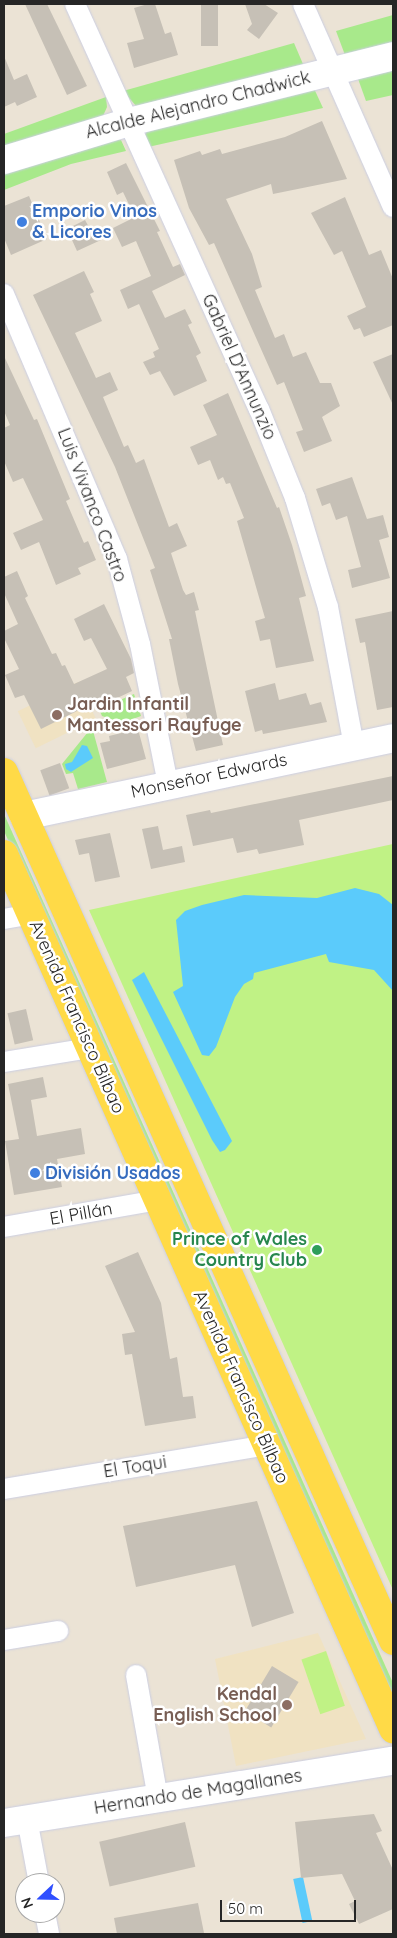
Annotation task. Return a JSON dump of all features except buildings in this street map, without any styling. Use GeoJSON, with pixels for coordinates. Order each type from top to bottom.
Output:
{"type":"FeatureCollection","features":[{"type":"Feature","properties":{"kind":"main road","name":"Avenida Francisco Bilbao"},"geometry":{"type":"LineString","coordinates":[[4,772],[14,814],[393,1641]]}},
{"type":"Feature","properties":{"kind":"main road","name":"Avenida Francisco Bilbao"},"geometry":{"type":"LineString","coordinates":[[4,854],[393,1729]]}},
{"type":"Feature","properties":{"kind":"street","name":"Gabriel D'Annunzio"},"geometry":{"type":"LineString","coordinates":[[75,4],[259,409],[295,498],[328,606],[354,746]]}},
{"type":"Feature","properties":{"kind":"street"},"geometry":{"type":"LineString","coordinates":[[303,4],[393,207]]}},
{"type":"Feature","properties":{"kind":"street","name":"Alcalde Alejandro Chadwick"},"geometry":{"type":"LineString","coordinates":[[4,160],[128,122],[393,56]]}},
{"type":"Feature","properties":{"kind":"street","name":"Luis Vivanco Castro"},"geometry":{"type":"LineString","coordinates":[[4,294],[117,559],[140,644],[168,784]]}},
{"type":"Feature","properties":{"kind":"street","name":"Monseñor Edwards"},"geometry":{"type":"LineString","coordinates":[[14,814],[393,738]]}},
{"type":"Feature","properties":{"kind":"street"},"geometry":{"type":"LineString","coordinates":[[4,919],[31,914]]}},
{"type":"Feature","properties":{"kind":"street"},"geometry":{"type":"LineString","coordinates":[[4,1062],[90,1048]]}},
{"type":"Feature","properties":{"kind":"street","name":"El Pillán"},"geometry":{"type":"LineString","coordinates":[[4,1228],[158,1200]]}},
{"type":"Feature","properties":{"kind":"street","name":"El Toqui"},"geometry":{"type":"LineString","coordinates":[[4,1489],[267,1445]]}},
{"type":"Feature","properties":{"kind":"street"},"geometry":{"type":"LineString","coordinates":[[4,1640],[58,1631]]}},
{"type":"Feature","properties":{"kind":"street"},"geometry":{"type":"LineString","coordinates":[[136,1675],[158,1798]]}},
{"type":"Feature","properties":{"kind":"street","name":"Hernando de Magallanes"},"geometry":{"type":"LineString","coordinates":[[16,1821],[393,1761]]}},
{"type":"Feature","properties":{"kind":"street"},"geometry":{"type":"LineString","coordinates":[[16,1821],[35,1873]]}},
{"type":"Feature","properties":{"kind":"shaded area","name":"Jardin Infantil Mantessori Rayfuge"},"geometry":{"type":"Polygon","coordinates":[[[78,682],[96,719],[36,748],[18,711],[78,682]]]}},
{"type":"Feature","properties":{"kind":"shaded area","name":"Kendal English School"},"geometry":{"type":"Polygon","coordinates":[[[318,1633],[366,1739],[236,1766],[215,1659],[318,1633]]]}},
{"type":"Feature","properties":{"kind":"green space"},"geometry":{"type":"Polygon","coordinates":[[[393,15],[393,44],[345,55],[336,31],[393,15]]]}},
{"type":"Feature","properties":{"kind":"green space"},"geometry":{"type":"Polygon","coordinates":[[[294,43],[303,64],[137,107],[123,91],[294,43]]]}},
{"type":"Feature","properties":{"kind":"green space"},"geometry":{"type":"Polygon","coordinates":[[[393,67],[393,95],[366,101],[357,76],[393,67]]]}},
{"type":"Feature","properties":{"kind":"green space"},"geometry":{"type":"Polygon","coordinates":[[[311,82],[323,108],[148,147],[145,135],[150,125],[311,82]]]}},
{"type":"Feature","properties":{"kind":"green space"},"geometry":{"type":"Polygon","coordinates":[[[106,97],[107,107],[103,116],[4,149],[4,134],[106,97]]]}},
{"type":"Feature","properties":{"kind":"green space"},"geometry":{"type":"Polygon","coordinates":[[[113,138],[121,140],[126,151],[71,164],[4,190],[4,173],[113,138]]]}},
{"type":"Feature","properties":{"kind":"green space"},"geometry":{"type":"Polygon","coordinates":[[[134,694],[141,716],[122,723],[102,716],[99,709],[134,694]]]}},
{"type":"Feature","properties":{"kind":"green space"},"geometry":{"type":"Polygon","coordinates":[[[92,727],[107,782],[78,789],[73,773],[66,774],[62,764],[92,727]]]}},
{"type":"Feature","properties":{"kind":"green space"},"geometry":{"type":"Polygon","coordinates":[[[4,814],[393,1683],[393,1698],[4,831],[4,814]]]}},
{"type":"Feature","properties":{"kind":"green space","name":"Prince of Wales Country Club"},"geometry":{"type":"Polygon","coordinates":[[[393,844],[393,1590],[89,910],[393,844]]]}},
{"type":"Feature","properties":{"kind":"green space"},"geometry":{"type":"Polygon","coordinates":[[[326,1651],[345,1706],[320,1714],[301,1659],[326,1651]]]}},
{"type":"Feature","properties":{"kind":"water"},"geometry":{"type":"Polygon","coordinates":[[[82,745],[87,746],[93,758],[71,772],[66,769],[65,764],[72,762],[82,745]]]}},
{"type":"Feature","properties":{"kind":"water"},"geometry":{"type":"Polygon","coordinates":[[[355,888],[379,894],[393,905],[393,991],[374,970],[329,962],[326,954],[254,973],[253,979],[244,984],[235,997],[216,1047],[209,1056],[202,1055],[173,992],[183,986],[176,920],[185,911],[244,895],[317,898],[355,888]]]}},
{"type":"Feature","properties":{"kind":"water"},"geometry":{"type":"Polygon","coordinates":[[[144,972],[232,1141],[225,1150],[220,1152],[212,1140],[132,980],[144,972]]]}},
{"type":"Feature","properties":{"kind":"water"},"geometry":{"type":"Polygon","coordinates":[[[303,1877],[312,1921],[303,1923],[293,1879],[303,1877]]]}},
{"type":"Feature","properties":{"kind":"place","name":"Emporio Vinos & Licores"},"geometry":{"type":"Point","coordinates":[22,222]}},
{"type":"Feature","properties":{"kind":"place","name":"Jardin Infantil Mantessori Rayfuge"},"geometry":{"type":"Point","coordinates":[57,715]}},
{"type":"Feature","properties":{"kind":"place","name":"División Usados"},"geometry":{"type":"Point","coordinates":[35,1173]}},
{"type":"Feature","properties":{"kind":"place","name":"Prince of Wales Country Club"},"geometry":{"type":"Point","coordinates":[317,1250]}},
{"type":"Feature","properties":{"kind":"place","name":"Kendal English School"},"geometry":{"type":"Point","coordinates":[287,1705]}}]}
